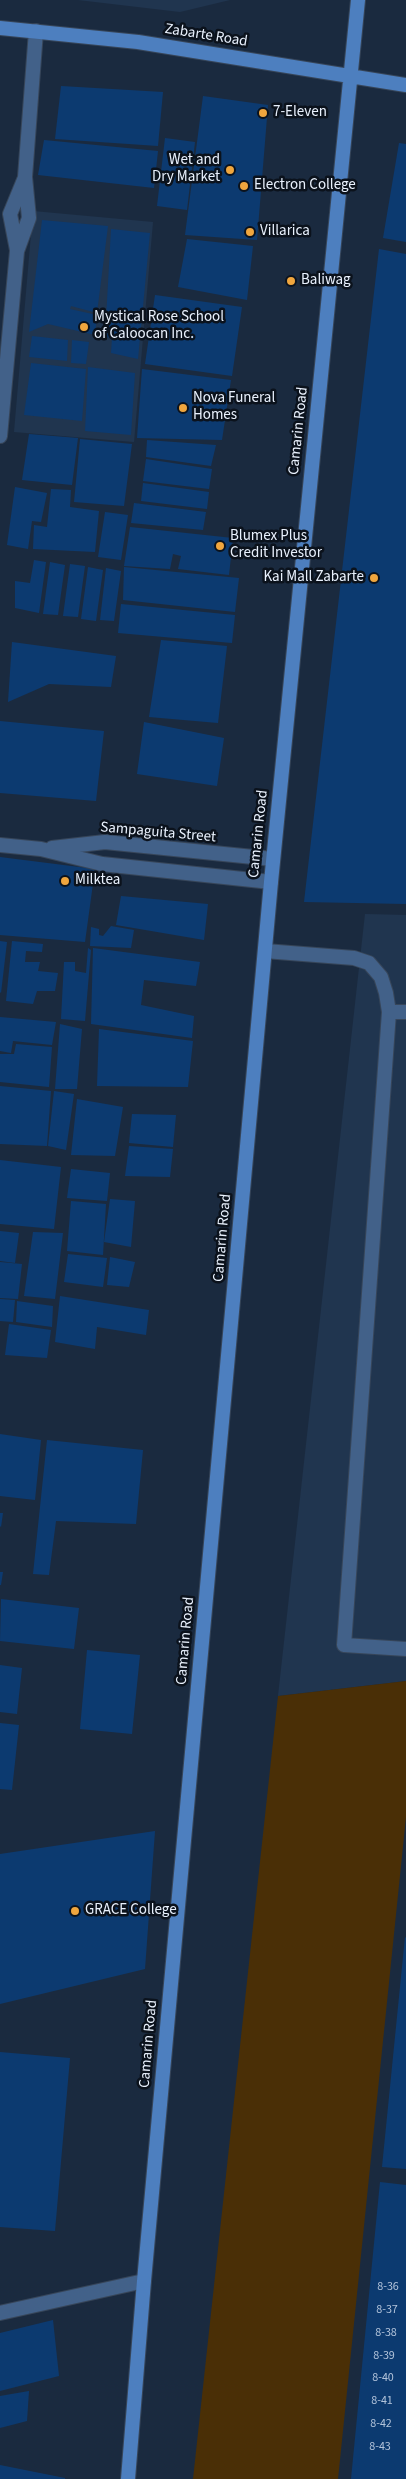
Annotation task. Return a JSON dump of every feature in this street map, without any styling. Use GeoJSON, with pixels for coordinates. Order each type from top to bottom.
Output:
{"type":"FeatureCollection","features":[{"type":"Feature","properties":{"kind":"main road","name":"Camarin Road"},"geometry":{"type":"LineString","coordinates":[[128,2479],[144,2281],[266,951],[270,882],[358,0]]}},
{"type":"Feature","properties":{"kind":"main road","name":"Zabarte Road"},"geometry":{"type":"LineString","coordinates":[[0,28],[147,43],[406,85]]}},
{"type":"Feature","properties":{"kind":"street"},"geometry":{"type":"LineString","coordinates":[[0,436],[5,319],[17,251],[29,218],[25,177],[36,31]]}},
{"type":"Feature","properties":{"kind":"street","name":"Sampaguita Street"},"geometry":{"type":"LineString","coordinates":[[41,849],[105,842],[273,859]]}},
{"type":"Feature","properties":{"kind":"street","name":"Sampaguita Street"},"geometry":{"type":"LineString","coordinates":[[0,845],[41,849],[102,864],[270,882]]}},
{"type":"Feature","properties":{"kind":"street"},"geometry":{"type":"LineString","coordinates":[[266,951],[354,958],[369,963],[381,977],[389,1012],[344,1644],[406,1649]]}},
{"type":"Feature","properties":{"kind":"street"},"geometry":{"type":"LineString","coordinates":[[389,1012],[406,1012]]}},
{"type":"Feature","properties":{"kind":"street"},"geometry":{"type":"LineString","coordinates":[[0,2313],[144,2281]]}},
{"type":"Feature","properties":{"kind":"shaded area"},"geometry":{"type":"Polygon","coordinates":[[[78,0],[230,0],[180,12],[78,0]]]}},
{"type":"Feature","properties":{"kind":"shaded area","name":"Mystical Rose School of Caloocan Inc."},"geometry":{"type":"Polygon","coordinates":[[[33,211],[153,222],[134,442],[14,432],[33,211]]]}},
{"type":"Feature","properties":{"kind":"shaded area"},"geometry":{"type":"Polygon","coordinates":[[[365,914],[406,915],[406,1681],[278,1696],[365,914]]]}},
{"type":"Feature","properties":{"kind":"shaded area"},"geometry":{"type":"Polygon","coordinates":[[[406,1681],[406,1817],[338,2479],[193,2479],[278,1696],[406,1681]]]}},
{"type":"Feature","properties":{"kind":"building","name":"Wet and Dry Market"},"geometry":{"type":"Polygon","coordinates":[[[61,86],[163,92],[158,146],[55,139],[61,86]]]}},
{"type":"Feature","properties":{"kind":"building","name":"Wet and Dry Market"},"geometry":{"type":"Polygon","coordinates":[[[203,96],[268,105],[257,240],[185,235],[203,96]]]}},
{"type":"Feature","properties":{"kind":"building"},"geometry":{"type":"Polygon","coordinates":[[[165,138],[195,142],[187,210],[157,206],[165,138]]]}},
{"type":"Feature","properties":{"kind":"building"},"geometry":{"type":"Polygon","coordinates":[[[44,140],[158,151],[154,188],[38,175],[44,140]]]}},
{"type":"Feature","properties":{"kind":"building"},"geometry":{"type":"Polygon","coordinates":[[[399,143],[406,144],[406,242],[383,238],[399,143]]]}},
{"type":"Feature","properties":{"kind":"building"},"geometry":{"type":"Polygon","coordinates":[[[42,220],[108,226],[97,313],[71,306],[70,309],[97,315],[95,335],[48,324],[29,332],[42,220]]]}},
{"type":"Feature","properties":{"kind":"building"},"geometry":{"type":"Polygon","coordinates":[[[111,229],[150,233],[138,359],[111,353],[112,338],[105,337],[111,229]]]}},
{"type":"Feature","properties":{"kind":"building"},"geometry":{"type":"Polygon","coordinates":[[[187,239],[253,246],[247,300],[178,287],[187,239]]]}},
{"type":"Feature","properties":{"kind":"building","name":"Kai Mall Zabarte"},"geometry":{"type":"Polygon","coordinates":[[[379,249],[406,254],[406,904],[304,902],[379,249]]]}},
{"type":"Feature","properties":{"kind":"building"},"geometry":{"type":"Polygon","coordinates":[[[155,295],[242,307],[232,376],[145,364],[155,295]]]}},
{"type":"Feature","properties":{"kind":"building"},"geometry":{"type":"Polygon","coordinates":[[[32,336],[68,340],[67,361],[29,357],[32,336]]]}},
{"type":"Feature","properties":{"kind":"building"},"geometry":{"type":"Polygon","coordinates":[[[72,340],[89,342],[86,364],[71,363],[72,340]]]}},
{"type":"Feature","properties":{"kind":"building"},"geometry":{"type":"Polygon","coordinates":[[[31,363],[86,369],[82,421],[24,415],[31,363]]]}},
{"type":"Feature","properties":{"kind":"building"},"geometry":{"type":"Polygon","coordinates":[[[88,367],[135,373],[131,435],[85,431],[88,367]]]}},
{"type":"Feature","properties":{"kind":"building"},"geometry":{"type":"Polygon","coordinates":[[[142,369],[231,380],[222,440],[137,438],[142,369]]]}},
{"type":"Feature","properties":{"kind":"building"},"geometry":{"type":"Polygon","coordinates":[[[29,434],[78,438],[72,485],[22,480],[29,434]]]}},
{"type":"Feature","properties":{"kind":"building"},"geometry":{"type":"Polygon","coordinates":[[[80,439],[132,444],[124,506],[74,502],[80,439]]]}},
{"type":"Feature","properties":{"kind":"building"},"geometry":{"type":"Polygon","coordinates":[[[147,440],[216,445],[211,466],[146,457],[147,440]]]}},
{"type":"Feature","properties":{"kind":"building"},"geometry":{"type":"Polygon","coordinates":[[[146,459],[212,469],[209,489],[143,481],[146,459]]]}},
{"type":"Feature","properties":{"kind":"building"},"geometry":{"type":"Polygon","coordinates":[[[143,483],[209,492],[207,509],[141,501],[143,483]]]}},
{"type":"Feature","properties":{"kind":"building"},"geometry":{"type":"Polygon","coordinates":[[[15,487],[47,493],[41,522],[32,521],[28,549],[7,545],[15,487]]]}},
{"type":"Feature","properties":{"kind":"building"},"geometry":{"type":"Polygon","coordinates":[[[51,489],[71,490],[70,507],[99,511],[95,552],[33,549],[34,525],[47,527],[51,489]]]}},
{"type":"Feature","properties":{"kind":"building"},"geometry":{"type":"Polygon","coordinates":[[[134,503],[206,512],[203,530],[131,523],[134,503]]]}},
{"type":"Feature","properties":{"kind":"building"},"geometry":{"type":"Polygon","coordinates":[[[105,512],[128,515],[121,560],[98,557],[105,512]]]}},
{"type":"Feature","properties":{"kind":"building"},"geometry":{"type":"Polygon","coordinates":[[[130,527],[233,538],[229,575],[178,569],[181,556],[173,554],[170,569],[124,566],[130,527]]]}},
{"type":"Feature","properties":{"kind":"building"},"geometry":{"type":"Polygon","coordinates":[[[34,560],[46,562],[39,613],[15,608],[15,581],[30,583],[34,560]]]}},
{"type":"Feature","properties":{"kind":"building"},"geometry":{"type":"Polygon","coordinates":[[[50,562],[65,565],[58,615],[43,614],[50,562]]]}},
{"type":"Feature","properties":{"kind":"building"},"geometry":{"type":"Polygon","coordinates":[[[70,564],[85,566],[78,617],[63,616],[70,564]]]}},
{"type":"Feature","properties":{"kind":"building"},"geometry":{"type":"Polygon","coordinates":[[[88,567],[103,570],[96,621],[81,619],[88,567]]]}},
{"type":"Feature","properties":{"kind":"building"},"geometry":{"type":"Polygon","coordinates":[[[124,567],[239,578],[235,612],[123,600],[124,567]]]}},
{"type":"Feature","properties":{"kind":"building"},"geometry":{"type":"Polygon","coordinates":[[[106,568],[121,571],[114,621],[100,620],[106,568]]]}},
{"type":"Feature","properties":{"kind":"building"},"geometry":{"type":"Polygon","coordinates":[[[121,604],[235,615],[232,643],[118,633],[121,604]]]}},
{"type":"Feature","properties":{"kind":"building"},"geometry":{"type":"Polygon","coordinates":[[[161,640],[227,646],[218,723],[149,717],[161,640]]]}},
{"type":"Feature","properties":{"kind":"building"},"geometry":{"type":"Polygon","coordinates":[[[12,642],[116,656],[111,687],[49,684],[8,702],[12,642]]]}},
{"type":"Feature","properties":{"kind":"building"},"geometry":{"type":"Polygon","coordinates":[[[0,721],[104,731],[96,801],[0,793],[0,721]]]}},
{"type":"Feature","properties":{"kind":"building"},"geometry":{"type":"Polygon","coordinates":[[[144,722],[224,738],[217,786],[137,774],[144,722]]]}},
{"type":"Feature","properties":{"kind":"building"},"geometry":{"type":"Polygon","coordinates":[[[0,857],[95,869],[85,942],[0,935],[0,857]]]}},
{"type":"Feature","properties":{"kind":"building"},"geometry":{"type":"Polygon","coordinates":[[[121,896],[208,904],[204,940],[116,925],[121,896]]]}},
{"type":"Feature","properties":{"kind":"building"},"geometry":{"type":"Polygon","coordinates":[[[111,926],[134,930],[131,948],[90,946],[91,927],[99,929],[99,935],[103,936],[111,926]]]}},
{"type":"Feature","properties":{"kind":"building"},"geometry":{"type":"Polygon","coordinates":[[[0,941],[7,942],[1,993],[0,992],[0,941]]]}},
{"type":"Feature","properties":{"kind":"building"},"geometry":{"type":"Polygon","coordinates":[[[12,941],[43,944],[42,952],[26,951],[25,962],[40,962],[38,971],[58,973],[55,991],[37,991],[33,1004],[6,1001],[12,941]]]}},
{"type":"Feature","properties":{"kind":"building"},"geometry":{"type":"Polygon","coordinates":[[[88,948],[91,950],[85,1021],[61,1019],[64,962],[75,962],[75,971],[86,973],[88,948]]]}},
{"type":"Feature","properties":{"kind":"building"},"geometry":{"type":"Polygon","coordinates":[[[93,948],[200,962],[196,986],[144,980],[141,1005],[194,1016],[192,1038],[91,1024],[93,948]]]}},
{"type":"Feature","properties":{"kind":"building"},"geometry":{"type":"Polygon","coordinates":[[[0,1017],[56,1022],[52,1045],[13,1041],[11,1053],[0,1051],[0,1017]]]}},
{"type":"Feature","properties":{"kind":"building"},"geometry":{"type":"Polygon","coordinates":[[[60,1024],[82,1029],[77,1089],[55,1089],[60,1024]]]}},
{"type":"Feature","properties":{"kind":"building"},"geometry":{"type":"Polygon","coordinates":[[[99,1029],[193,1041],[188,1087],[97,1086],[99,1029]]]}},
{"type":"Feature","properties":{"kind":"building"},"geometry":{"type":"Polygon","coordinates":[[[16,1044],[52,1047],[49,1087],[0,1082],[0,1054],[14,1054],[16,1044]]]}},
{"type":"Feature","properties":{"kind":"building"},"geometry":{"type":"Polygon","coordinates":[[[0,1086],[51,1091],[47,1146],[0,1144],[0,1086]]]}},
{"type":"Feature","properties":{"kind":"building"},"geometry":{"type":"Polygon","coordinates":[[[54,1091],[74,1094],[66,1150],[48,1146],[54,1091]]]}},
{"type":"Feature","properties":{"kind":"building"},"geometry":{"type":"Polygon","coordinates":[[[77,1099],[123,1107],[115,1156],[71,1155],[77,1099]]]}},
{"type":"Feature","properties":{"kind":"building"},"geometry":{"type":"Polygon","coordinates":[[[132,1114],[176,1115],[173,1147],[129,1143],[132,1114]]]}},
{"type":"Feature","properties":{"kind":"building"},"geometry":{"type":"Polygon","coordinates":[[[129,1146],[173,1149],[170,1177],[125,1176],[129,1146]]]}},
{"type":"Feature","properties":{"kind":"building"},"geometry":{"type":"Polygon","coordinates":[[[0,1160],[61,1167],[54,1229],[0,1224],[0,1160]]]}},
{"type":"Feature","properties":{"kind":"building"},"geometry":{"type":"Polygon","coordinates":[[[71,1169],[110,1173],[107,1201],[67,1198],[71,1169]]]}},
{"type":"Feature","properties":{"kind":"building"},"geometry":{"type":"Polygon","coordinates":[[[110,1199],[135,1201],[131,1247],[104,1242],[110,1199]]]}},
{"type":"Feature","properties":{"kind":"building"},"geometry":{"type":"Polygon","coordinates":[[[71,1201],[106,1204],[103,1255],[67,1251],[71,1201]]]}},
{"type":"Feature","properties":{"kind":"building"},"geometry":{"type":"Polygon","coordinates":[[[0,1231],[19,1233],[15,1263],[0,1261],[0,1231]]]}},
{"type":"Feature","properties":{"kind":"building"},"geometry":{"type":"Polygon","coordinates":[[[33,1232],[63,1233],[55,1299],[24,1296],[33,1232]]]}},
{"type":"Feature","properties":{"kind":"building"},"geometry":{"type":"Polygon","coordinates":[[[68,1254],[107,1258],[103,1287],[64,1282],[68,1254]]]}},
{"type":"Feature","properties":{"kind":"building"},"geometry":{"type":"Polygon","coordinates":[[[110,1257],[135,1262],[129,1287],[107,1285],[110,1257]]]}},
{"type":"Feature","properties":{"kind":"building"},"geometry":{"type":"Polygon","coordinates":[[[0,1262],[22,1264],[18,1299],[0,1298],[0,1262]]]}},
{"type":"Feature","properties":{"kind":"building"},"geometry":{"type":"Polygon","coordinates":[[[60,1296],[149,1310],[146,1335],[97,1327],[95,1349],[55,1342],[60,1296]]]}},
{"type":"Feature","properties":{"kind":"building"},"geometry":{"type":"Polygon","coordinates":[[[0,1299],[15,1300],[13,1322],[0,1321],[0,1299]]]}},
{"type":"Feature","properties":{"kind":"building"},"geometry":{"type":"Polygon","coordinates":[[[17,1301],[53,1306],[52,1327],[16,1322],[17,1301]]]}},
{"type":"Feature","properties":{"kind":"building"},"geometry":{"type":"Polygon","coordinates":[[[9,1324],[51,1330],[47,1358],[5,1355],[9,1324]]]}},
{"type":"Feature","properties":{"kind":"building"},"geometry":{"type":"Polygon","coordinates":[[[0,1434],[41,1440],[35,1500],[0,1496],[0,1434]]]}},
{"type":"Feature","properties":{"kind":"building"},"geometry":{"type":"Polygon","coordinates":[[[47,1440],[143,1450],[136,1524],[56,1521],[49,1575],[33,1574],[47,1440]]]}},
{"type":"Feature","properties":{"kind":"building"},"geometry":{"type":"Polygon","coordinates":[[[0,1513],[3,1513],[1,1527],[0,1526],[0,1513]]]}},
{"type":"Feature","properties":{"kind":"building"},"geometry":{"type":"Polygon","coordinates":[[[0,1572],[3,1572],[1,1585],[0,1585],[0,1572]]]}},
{"type":"Feature","properties":{"kind":"building"},"geometry":{"type":"Polygon","coordinates":[[[1,1599],[79,1608],[74,1649],[0,1641],[1,1599]]]}},
{"type":"Feature","properties":{"kind":"building"},"geometry":{"type":"Polygon","coordinates":[[[87,1650],[140,1655],[132,1734],[80,1729],[87,1650]]]}},
{"type":"Feature","properties":{"kind":"building"},"geometry":{"type":"Polygon","coordinates":[[[0,1665],[22,1668],[17,1714],[0,1712],[0,1665]]]}},
{"type":"Feature","properties":{"kind":"building"},"geometry":{"type":"Polygon","coordinates":[[[0,1723],[19,1725],[12,1790],[0,1789],[0,1723]]]}},
{"type":"Feature","properties":{"kind":"building","name":"GRACE College"},"geometry":{"type":"Polygon","coordinates":[[[155,1831],[145,1969],[0,2004],[0,1854],[155,1831]]]}},
{"type":"Feature","properties":{"kind":"building"},"geometry":{"type":"Polygon","coordinates":[[[406,1938],[406,2169],[382,2167],[406,1938]]]}},
{"type":"Feature","properties":{"kind":"building"},"geometry":{"type":"Polygon","coordinates":[[[0,2052],[70,2058],[55,2231],[0,2227],[0,2052]]]}},
{"type":"Feature","properties":{"kind":"building"},"geometry":{"type":"Polygon","coordinates":[[[380,2182],[406,2185],[406,2479],[351,2479],[380,2182]]]}},
{"type":"Feature","properties":{"kind":"building"},"geometry":{"type":"Polygon","coordinates":[[[53,2320],[59,2376],[0,2391],[0,2333],[53,2320]]]}},
{"type":"Feature","properties":{"kind":"building"},"geometry":{"type":"Polygon","coordinates":[[[29,2391],[27,2421],[0,2428],[0,2396],[29,2391]]]}},
{"type":"Feature","properties":{"kind":"building"},"geometry":{"type":"Polygon","coordinates":[[[0,2465],[65,2478],[65,2479],[0,2479],[0,2465]]]}},
{"type":"Feature","properties":{"kind":"place","name":"7-Eleven"},"geometry":{"type":"Point","coordinates":[263,113]}},
{"type":"Feature","properties":{"kind":"place","name":"Wet and Dry Market"},"geometry":{"type":"Point","coordinates":[230,170]}},
{"type":"Feature","properties":{"kind":"place","name":"Electron College"},"geometry":{"type":"Point","coordinates":[244,186]}},
{"type":"Feature","properties":{"kind":"place","name":"Villarica"},"geometry":{"type":"Point","coordinates":[250,232]}},
{"type":"Feature","properties":{"kind":"place","name":"Baliwag"},"geometry":{"type":"Point","coordinates":[291,281]}},
{"type":"Feature","properties":{"kind":"place","name":"Mystical Rose School of Caloocan Inc."},"geometry":{"type":"Point","coordinates":[84,327]}},
{"type":"Feature","properties":{"kind":"place","name":"Nova Funeral Homes"},"geometry":{"type":"Point","coordinates":[183,408]}},
{"type":"Feature","properties":{"kind":"place","name":"Blumex Plus Credit Investor"},"geometry":{"type":"Point","coordinates":[220,546]}},
{"type":"Feature","properties":{"kind":"place","name":"Kai Mall Zabarte"},"geometry":{"type":"Point","coordinates":[374,578]}},
{"type":"Feature","properties":{"kind":"place","name":"Milktea"},"geometry":{"type":"Point","coordinates":[65,881]}},
{"type":"Feature","properties":{"kind":"place","name":"GRACE College"},"geometry":{"type":"Point","coordinates":[75,1911]}}]}
